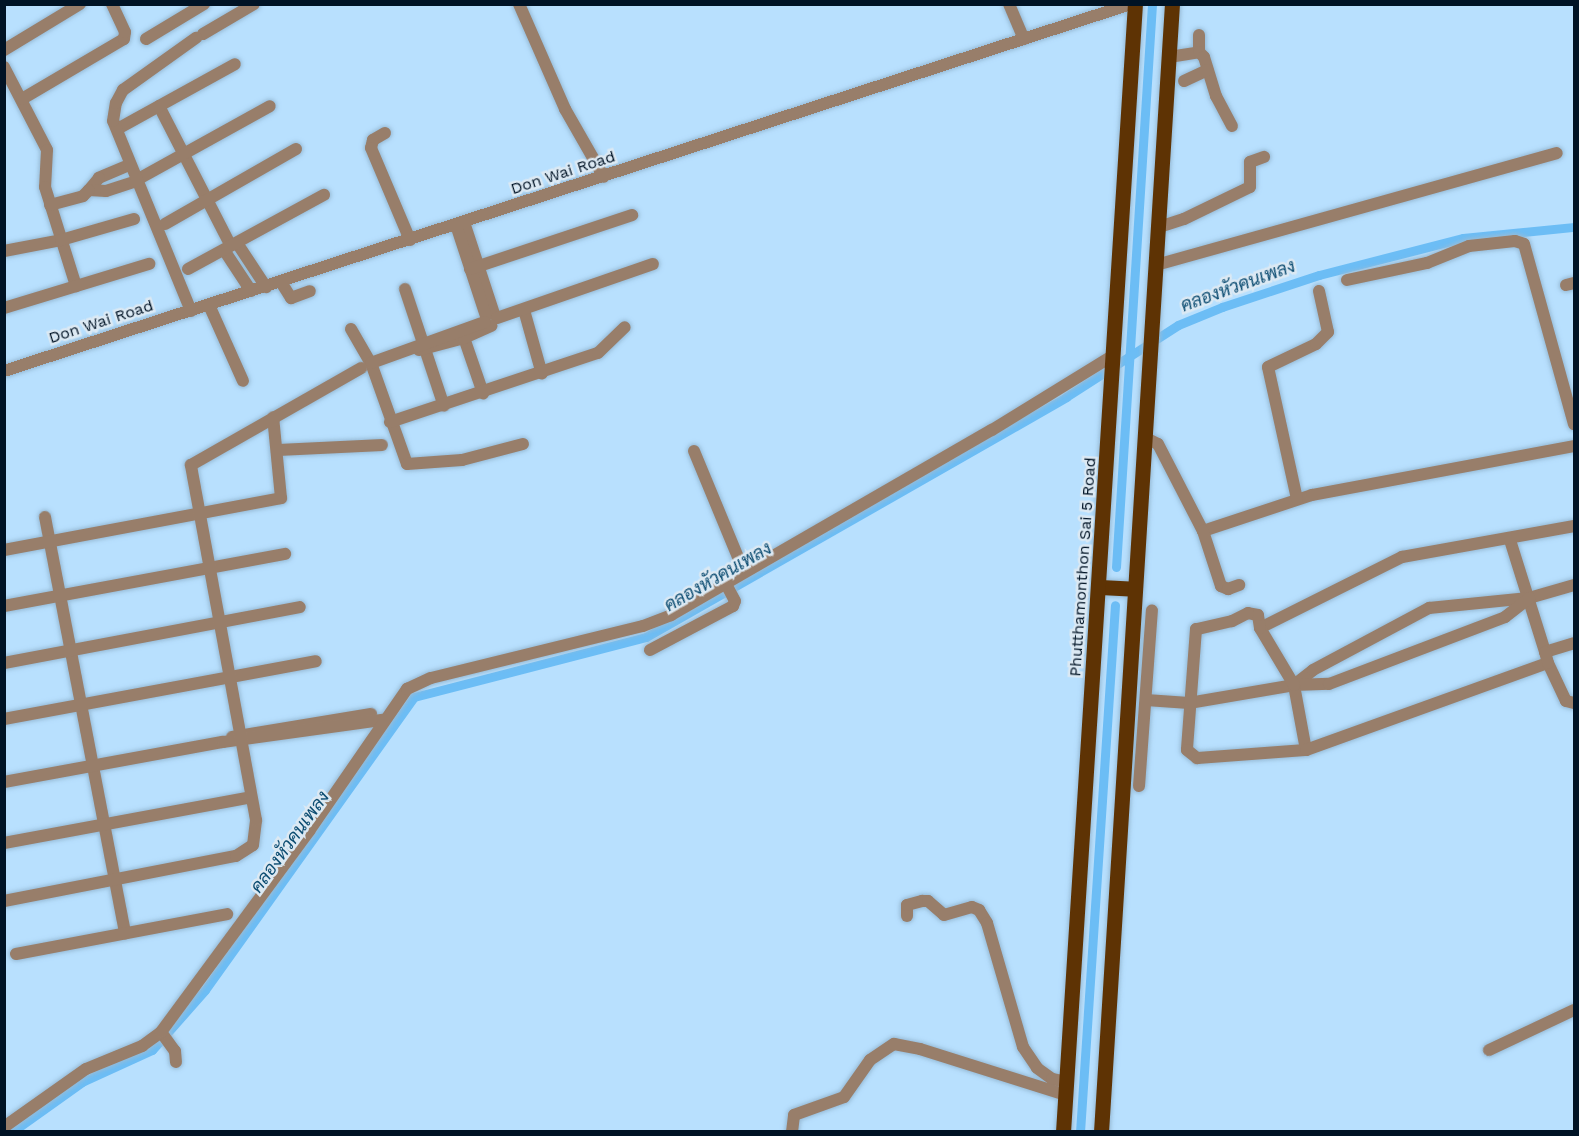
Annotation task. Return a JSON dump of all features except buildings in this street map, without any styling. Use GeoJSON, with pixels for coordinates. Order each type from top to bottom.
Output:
{"type":"FeatureCollection","features":[{"type":"Feature","properties":{"kind":"main road","name":"Phutthamonthon Sai 5 Road"},"geometry":{"type":"LineString","coordinates":[[1064,1131],[1100,587],[1133,4]]}},
{"type":"Feature","properties":{"kind":"main road"},"geometry":{"type":"LineString","coordinates":[[1101,1131],[1134,589],[1152,355],[1172,4]]}},
{"type":"Feature","properties":{"kind":"main road"},"geometry":{"type":"LineString","coordinates":[[1100,587],[1134,589]]}},
{"type":"Feature","properties":{"kind":"street"},"geometry":{"type":"LineString","coordinates":[[4,50],[80,4]]}},
{"type":"Feature","properties":{"kind":"street"},"geometry":{"type":"LineString","coordinates":[[22,99],[124,39],[124,32],[112,4]]}},
{"type":"Feature","properties":{"kind":"street"},"geometry":{"type":"LineString","coordinates":[[146,39],[204,4]]}},
{"type":"Feature","properties":{"kind":"street"},"geometry":{"type":"LineString","coordinates":[[191,311],[139,179],[129,165],[114,128],[118,97],[200,36],[254,4]]}},
{"type":"Feature","properties":{"kind":"street"},"geometry":{"type":"LineString","coordinates":[[519,4],[565,109],[604,177]]}},
{"type":"Feature","properties":{"kind":"street"},"geometry":{"type":"LineString","coordinates":[[1009,4],[1024,39]]}},
{"type":"Feature","properties":{"kind":"street","name":"Don Wai Road"},"geometry":{"type":"LineString","coordinates":[[4,371],[1133,4]]}},
{"type":"Feature","properties":{"kind":"street"},"geometry":{"type":"LineString","coordinates":[[1199,35],[1198,52],[1232,126]]}},
{"type":"Feature","properties":{"kind":"street"},"geometry":{"type":"LineString","coordinates":[[1169,57],[1198,52]]}},
{"type":"Feature","properties":{"kind":"street"},"geometry":{"type":"LineString","coordinates":[[121,128],[236,64]]}},
{"type":"Feature","properties":{"kind":"street"},"geometry":{"type":"LineString","coordinates":[[4,67],[47,150],[43,179],[76,286]]}},
{"type":"Feature","properties":{"kind":"street"},"geometry":{"type":"LineString","coordinates":[[1184,81],[1208,70]]}},
{"type":"Feature","properties":{"kind":"street"},"geometry":{"type":"LineString","coordinates":[[159,106],[251,291]]}},
{"type":"Feature","properties":{"kind":"street"},"geometry":{"type":"LineString","coordinates":[[89,189],[106,191],[139,179],[270,106]]}},
{"type":"Feature","properties":{"kind":"street"},"geometry":{"type":"LineString","coordinates":[[385,133],[373,140],[371,148],[410,240]]}},
{"type":"Feature","properties":{"kind":"street"},"geometry":{"type":"LineString","coordinates":[[165,224],[296,149]]}},
{"type":"Feature","properties":{"kind":"street"},"geometry":{"type":"LineString","coordinates":[[1156,265],[1557,153]]}},
{"type":"Feature","properties":{"kind":"street"},"geometry":{"type":"LineString","coordinates":[[1159,227],[1184,219],[1250,187],[1250,162],[1264,157]]}},
{"type":"Feature","properties":{"kind":"street"},"geometry":{"type":"LineString","coordinates":[[50,205],[83,196],[99,178],[129,165]]}},
{"type":"Feature","properties":{"kind":"street"},"geometry":{"type":"LineString","coordinates":[[188,269],[324,195]]}},
{"type":"Feature","properties":{"kind":"street"},"geometry":{"type":"LineString","coordinates":[[474,268],[632,215]]}},
{"type":"Feature","properties":{"kind":"street"},"geometry":{"type":"LineString","coordinates":[[4,251],[61,240],[134,219]]}},
{"type":"Feature","properties":{"kind":"street"},"geometry":{"type":"LineString","coordinates":[[460,224],[491,319]]}},
{"type":"Feature","properties":{"kind":"street"},"geometry":{"type":"LineString","coordinates":[[1347,280],[1427,263],[1462,247],[1515,241],[1524,244],[1575,424]]}},
{"type":"Feature","properties":{"kind":"street"},"geometry":{"type":"LineString","coordinates":[[230,246],[266,287]]}},
{"type":"Feature","properties":{"kind":"street"},"geometry":{"type":"LineString","coordinates":[[4,308],[149,264]]}},
{"type":"Feature","properties":{"kind":"street"},"geometry":{"type":"LineString","coordinates":[[4,901],[245,853],[257,833],[191,471],[194,460],[366,365],[463,334],[491,319],[524,310],[653,264]]}},
{"type":"Feature","properties":{"kind":"street"},"geometry":{"type":"LineString","coordinates":[[281,282],[291,298],[310,291]]}},
{"type":"Feature","properties":{"kind":"street"},"geometry":{"type":"LineString","coordinates":[[405,289],[444,406]]}},
{"type":"Feature","properties":{"kind":"street"},"geometry":{"type":"LineString","coordinates":[[1297,499],[1268,367],[1316,344],[1328,332],[1319,291]]}},
{"type":"Feature","properties":{"kind":"street"},"geometry":{"type":"LineString","coordinates":[[209,305],[243,381]]}},
{"type":"Feature","properties":{"kind":"street"},"geometry":{"type":"LineString","coordinates":[[524,310],[542,374]]}},
{"type":"Feature","properties":{"kind":"street"},"geometry":{"type":"LineString","coordinates":[[390,422],[542,374],[606,349],[625,327]]}},
{"type":"Feature","properties":{"kind":"street"},"geometry":{"type":"LineString","coordinates":[[351,329],[407,464],[462,459],[523,444]]}},
{"type":"Feature","properties":{"kind":"street"},"geometry":{"type":"LineString","coordinates":[[463,334],[483,393]]}},
{"type":"Feature","properties":{"kind":"street"},"geometry":{"type":"LineString","coordinates":[[4,1127],[86,1069],[142,1046],[166,1039],[402,693],[418,682],[643,626],[729,590],[744,572],[992,430],[1114,355]]}},
{"type":"Feature","properties":{"kind":"street"},"geometry":{"type":"LineString","coordinates":[[4,550],[281,498],[279,450],[273,417]]}},
{"type":"Feature","properties":{"kind":"street"},"geometry":{"type":"LineString","coordinates":[[1146,438],[1154,438],[1158,444],[1203,531],[1221,586],[1228,589],[1239,585]]}},
{"type":"Feature","properties":{"kind":"street"},"geometry":{"type":"LineString","coordinates":[[279,450],[382,445]]}},
{"type":"Feature","properties":{"kind":"street"},"geometry":{"type":"LineString","coordinates":[[1203,531],[1297,499],[1575,447]]}},
{"type":"Feature","properties":{"kind":"street"},"geometry":{"type":"LineString","coordinates":[[694,451],[744,572]]}},
{"type":"Feature","properties":{"kind":"street"},"geometry":{"type":"LineString","coordinates":[[45,517],[125,933]]}},
{"type":"Feature","properties":{"kind":"street"},"geometry":{"type":"LineString","coordinates":[[1260,628],[1402,557],[1510,540],[1575,526]]}},
{"type":"Feature","properties":{"kind":"street"},"geometry":{"type":"LineString","coordinates":[[1510,540],[1547,657],[1566,701],[1575,704]]}},
{"type":"Feature","properties":{"kind":"street"},"geometry":{"type":"LineString","coordinates":[[4,606],[285,554]]}},
{"type":"Feature","properties":{"kind":"street"},"geometry":{"type":"LineString","coordinates":[[1294,685],[1313,670],[1429,608],[1529,598],[1575,585]]}},
{"type":"Feature","properties":{"kind":"street"},"geometry":{"type":"LineString","coordinates":[[650,650],[732,606],[729,590]]}},
{"type":"Feature","properties":{"kind":"street"},"geometry":{"type":"LineString","coordinates":[[1146,698],[1192,701],[1238,697],[1294,685],[1318,687],[1350,677],[1505,617],[1529,598]]}},
{"type":"Feature","properties":{"kind":"street"},"geometry":{"type":"LineString","coordinates":[[4,663],[300,608]]}},
{"type":"Feature","properties":{"kind":"street"},"geometry":{"type":"LineString","coordinates":[[1139,786],[1152,610]]}},
{"type":"Feature","properties":{"kind":"street"},"geometry":{"type":"LineString","coordinates":[[1306,750],[1294,685],[1260,628],[1258,615],[1253,612],[1196,629],[1187,750],[1190,756],[1306,750],[1547,657],[1575,643]]}},
{"type":"Feature","properties":{"kind":"street"},"geometry":{"type":"LineString","coordinates":[[1130,653],[1149,656]]}},
{"type":"Feature","properties":{"kind":"street"},"geometry":{"type":"LineString","coordinates":[[4,719],[316,662]]}},
{"type":"Feature","properties":{"kind":"street"},"geometry":{"type":"LineString","coordinates":[[4,783],[239,738],[385,717]]}},
{"type":"Feature","properties":{"kind":"street"},"geometry":{"type":"LineString","coordinates":[[4,843],[251,797]]}},
{"type":"Feature","properties":{"kind":"street"},"geometry":{"type":"LineString","coordinates":[[907,916],[907,905],[922,901],[928,901],[944,915],[972,907],[979,910],[987,923],[1023,1047],[1037,1068],[1066,1088]]}},
{"type":"Feature","properties":{"kind":"street"},"geometry":{"type":"LineString","coordinates":[[16,954],[227,914]]}},
{"type":"Feature","properties":{"kind":"street"},"geometry":{"type":"LineString","coordinates":[[1489,1050],[1575,1010]]}},
{"type":"Feature","properties":{"kind":"street"},"geometry":{"type":"LineString","coordinates":[[166,1039],[176,1062]]}},
{"type":"Feature","properties":{"kind":"street"},"geometry":{"type":"LineString","coordinates":[[792,1131],[794,1114],[844,1097],[870,1060],[894,1044],[1066,1088]]}},
{"type":"Feature","properties":{"kind":"waterway"},"geometry":{"type":"LineString","coordinates":[[1116,567],[1152,4]]}},
{"type":"Feature","properties":{"kind":"waterway","name":"คลองหัวคนเพลง"},"geometry":{"type":"LineString","coordinates":[[12,1132],[82,1082],[152,1050],[205,990],[414,697],[646,637],[1066,397],[1178,325],[1222,307],[1319,275],[1463,238],[1574,227]]}},
{"type":"Feature","properties":{"kind":"waterway"},"geometry":{"type":"LineString","coordinates":[[1080,1132],[1115,605]]}}]}
